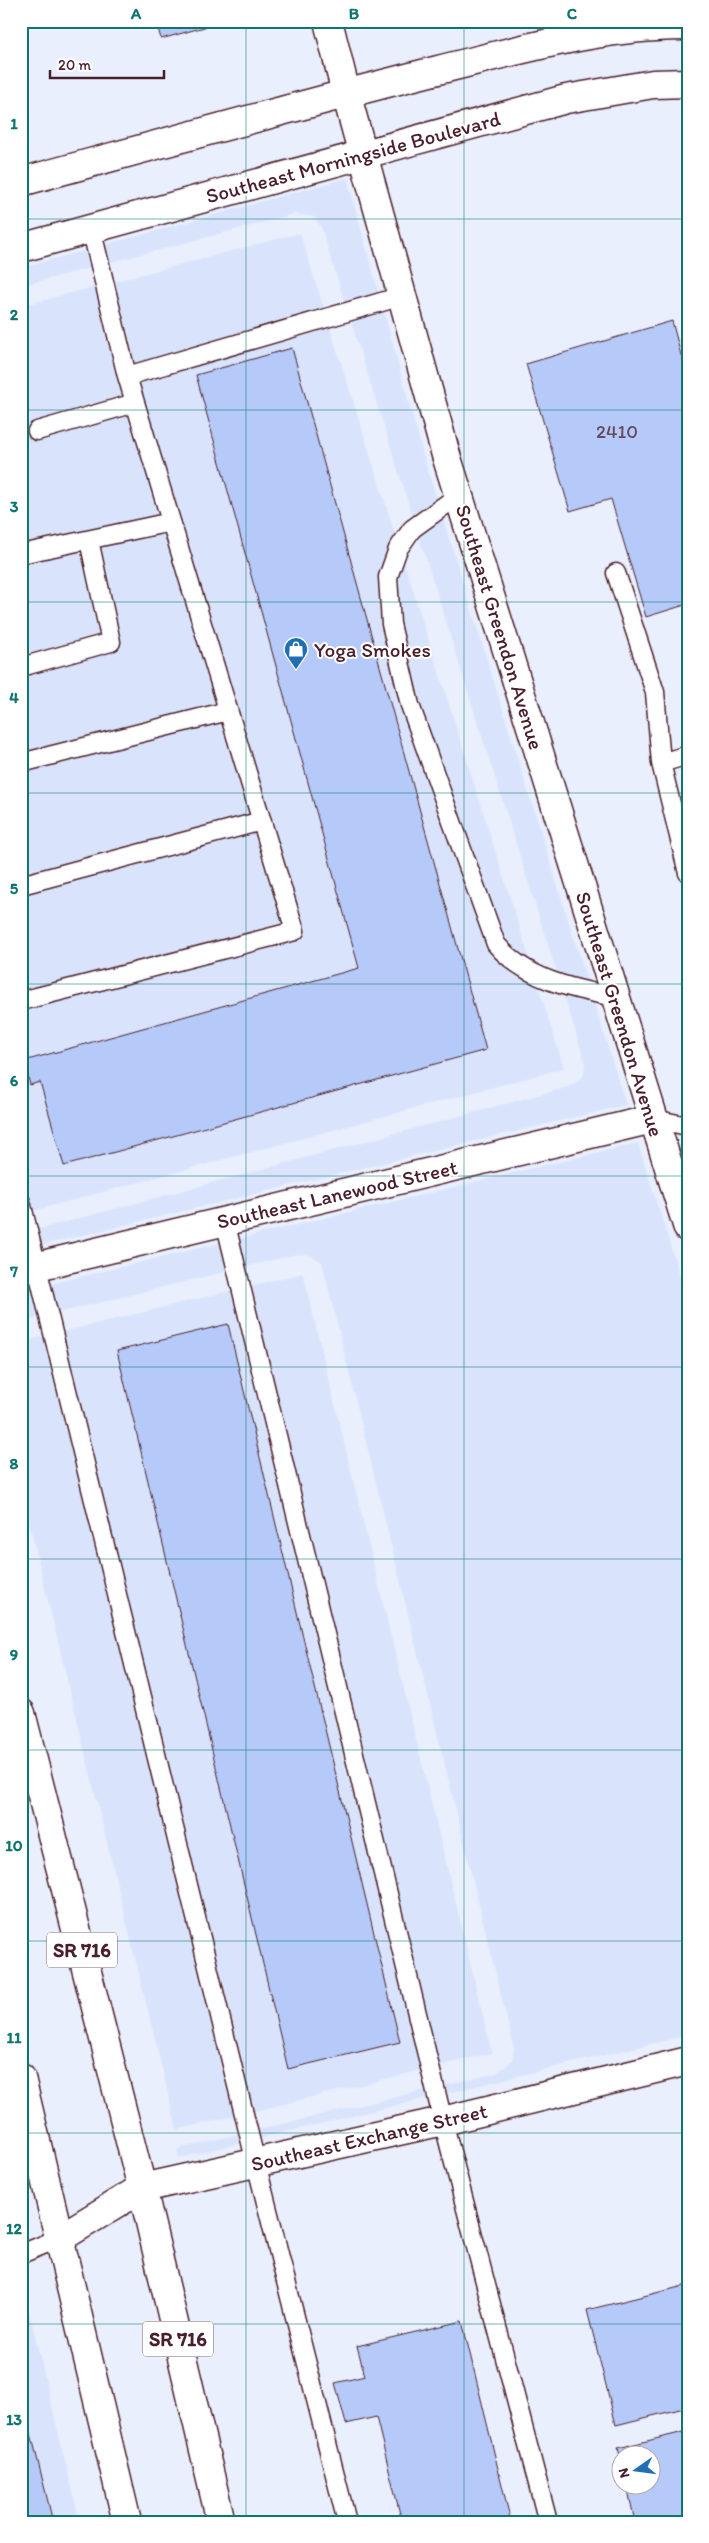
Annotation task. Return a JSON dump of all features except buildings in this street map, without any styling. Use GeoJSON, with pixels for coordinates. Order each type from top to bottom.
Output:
{"type":"FeatureCollection","features":[{"type":"Feature","properties":{"kind":"street","name":"Southeast Greendon Avenue"},"geometry":{"type":"LineString","coordinates":[[328,21],[346,93],[459,496],[688,1228]]}},
{"type":"Feature","properties":{"kind":"street"},"geometry":{"type":"LineString","coordinates":[[21,182],[346,93],[551,42],[657,26],[688,26]]}},
{"type":"Feature","properties":{"kind":"street","name":"Southeast Morningside Boulevard"},"geometry":{"type":"LineString","coordinates":[[21,248],[566,99],[653,84],[688,83]]}},
{"type":"Feature","properties":{"kind":"street","name":"Southeast Lanewood Street"},"geometry":{"type":"LineString","coordinates":[[29,1268],[654,1119]]}},
{"type":"Feature","properties":{"kind":"street","name":"SR 716"},"geometry":{"type":"LineString","coordinates":[[21,1713],[142,2188],[221,2522]]}},
{"type":"Feature","properties":{"kind":"street","name":"Southeast Exchange Street"},"geometry":{"type":"LineString","coordinates":[[60,2238],[142,2188],[443,2121],[688,2061]]}},
{"type":"Feature","properties":{"kind":"street"},"geometry":{"type":"LineString","coordinates":[[21,2078],[127,2522]]}},
{"type":"Feature","properties":{"kind":"lane"},"geometry":{"type":"LineString","coordinates":[[21,1001],[295,931],[126,376],[91,228]]}},
{"type":"Feature","properties":{"kind":"lane"},"geometry":{"type":"LineString","coordinates":[[126,376],[402,296]]}},
{"type":"Feature","properties":{"kind":"lane"},"geometry":{"type":"LineString","coordinates":[[37,431],[135,403]]}},
{"type":"Feature","properties":{"kind":"lane"},"geometry":{"type":"LineString","coordinates":[[459,496],[412,529],[398,549],[388,577],[391,624],[410,705],[496,944],[508,958],[525,969],[575,990],[615,997]]}},
{"type":"Feature","properties":{"kind":"lane"},"geometry":{"type":"LineString","coordinates":[[21,554],[171,522]]}},
{"type":"Feature","properties":{"kind":"lane"},"geometry":{"type":"LineString","coordinates":[[21,667],[111,642],[89,540]]}},
{"type":"Feature","properties":{"kind":"lane"},"geometry":{"type":"LineString","coordinates":[[616,573],[655,692],[661,763],[688,873]]}},
{"type":"Feature","properties":{"kind":"lane"},"geometry":{"type":"LineString","coordinates":[[21,763],[228,711]]}},
{"type":"Feature","properties":{"kind":"lane"},"geometry":{"type":"LineString","coordinates":[[661,763],[688,755]]}},
{"type":"Feature","properties":{"kind":"lane"},"geometry":{"type":"LineString","coordinates":[[21,885],[262,821]]}},
{"type":"Feature","properties":{"kind":"lane"},"geometry":{"type":"LineString","coordinates":[[654,1119],[688,1126]]}},
{"type":"Feature","properties":{"kind":"lane"},"geometry":{"type":"LineString","coordinates":[[21,1202],[29,1268],[347,2522]]}},
{"type":"Feature","properties":{"kind":"lane"},"geometry":{"type":"LineString","coordinates":[[225,1221],[443,2121],[548,2522]]}},
{"type":"Feature","properties":{"kind":"lane"},"geometry":{"type":"LineString","coordinates":[[21,2254],[60,2238]]}},
{"type":"Feature","properties":{"kind":"shaded area"},"geometry":{"type":"Polygon","coordinates":[[[347,178],[425,461],[626,1105],[21,1250],[21,1234],[568,1087],[580,1080],[584,1074],[585,1062],[321,227],[314,217],[295,214],[21,286],[21,268],[347,178]]]}},
{"type":"Feature","properties":{"kind":"shaded area"},"geometry":{"type":"Polygon","coordinates":[[[300,233],[564,1068],[21,1214],[21,306],[300,233]]]}},
{"type":"Feature","properties":{"kind":"shaded area"},"geometry":{"type":"Polygon","coordinates":[[[638,1143],[688,1302],[688,2035],[179,2158],[177,2149],[497,2073],[512,2061],[514,2048],[322,1262],[311,1255],[298,1254],[21,1322],[21,1291],[638,1143]]]}},
{"type":"Feature","properties":{"kind":"shaded area"},"geometry":{"type":"Polygon","coordinates":[[[303,1273],[492,2053],[177,2130],[21,1490],[21,1342],[303,1273]]]}},
{"type":"Feature","properties":{"kind":"shaded area"},"geometry":{"type":"Polygon","coordinates":[[[21,2278],[80,2522],[21,2522],[21,2278]]]}},
{"type":"Feature","properties":{"kind":"place","name":"Yoga Smokes"},"geometry":{"type":"Point","coordinates":[296,670]}}]}
